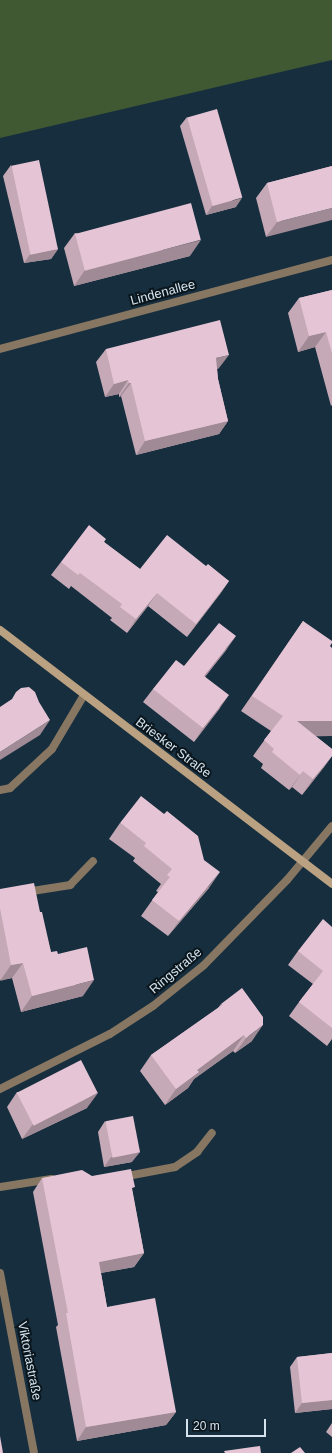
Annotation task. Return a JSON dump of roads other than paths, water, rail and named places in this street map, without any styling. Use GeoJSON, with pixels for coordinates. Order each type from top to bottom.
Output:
{"type":"FeatureCollection","features":[{"type":"Feature","properties":{"kind":"main road","name":"Briesker Straße"},"geometry":{"type":"LineString","coordinates":[[0,630],[332,884]]}},
{"type":"Feature","properties":{"kind":"street","name":"Lindenallee"},"geometry":{"type":"LineString","coordinates":[[0,349],[332,260]]}},
{"type":"Feature","properties":{"kind":"street"},"geometry":{"type":"LineString","coordinates":[[0,790],[10,788],[52,749],[84,695]]}},
{"type":"Feature","properties":{"kind":"street","name":"Ringstraße"},"geometry":{"type":"LineString","coordinates":[[0,1089],[110,1034],[154,1006],[204,965],[303,862],[332,826]]}},
{"type":"Feature","properties":{"kind":"street"},"geometry":{"type":"LineString","coordinates":[[20,894],[70,885],[93,861]]}},
{"type":"Feature","properties":{"kind":"street"},"geometry":{"type":"LineString","coordinates":[[116,1178],[174,1166],[197,1152],[212,1133]]}},
{"type":"Feature","properties":{"kind":"street"},"geometry":{"type":"LineString","coordinates":[[0,1187],[62,1176]]}},
{"type":"Feature","properties":{"kind":"street","name":"Viktoriastraße"},"geometry":{"type":"LineString","coordinates":[[0,1273],[34,1453]]}}]}
